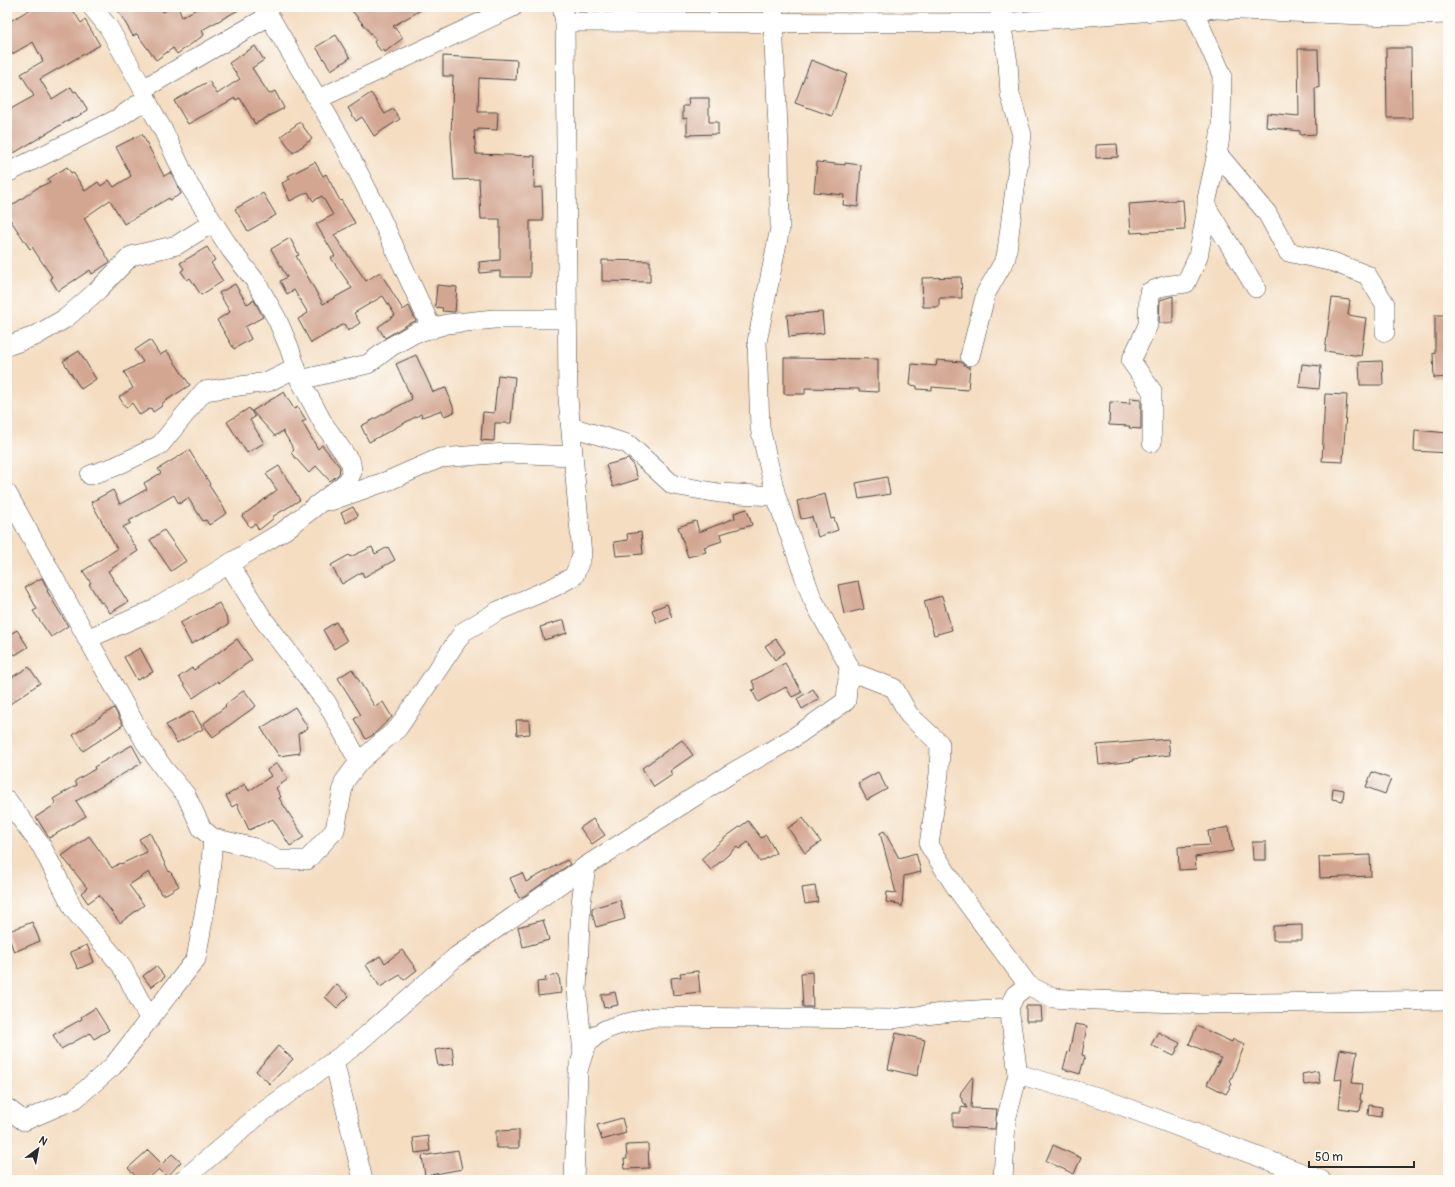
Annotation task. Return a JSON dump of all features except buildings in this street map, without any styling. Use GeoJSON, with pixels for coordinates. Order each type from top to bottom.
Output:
{"type":"FeatureCollection","features":[{"type":"Feature","properties":{"kind":"street"},"geometry":{"type":"LineString","coordinates":[[87,639],[151,611],[285,530],[348,481],[352,472],[351,463],[323,423],[298,374],[289,347],[277,319],[256,282],[212,223],[189,185],[164,132],[109,28],[92,7]]}},
{"type":"Feature","properties":{"kind":"street"},"geometry":{"type":"LineString","coordinates":[[318,99],[513,7]]}},
{"type":"Feature","properties":{"kind":"street"},"geometry":{"type":"LineString","coordinates":[[1152,442],[1152,391],[1131,361],[1148,325],[1149,292],[1164,286],[1186,283],[1198,257],[1221,125],[1222,75],[1192,7]]}},
{"type":"Feature","properties":{"kind":"street"},"geometry":{"type":"LineString","coordinates":[[7,493],[145,742],[164,769],[186,795],[202,829],[213,838],[255,848],[278,860],[307,860],[335,830],[344,782],[359,762],[398,728],[463,632],[498,611],[554,587],[574,576],[582,556],[568,398],[563,14],[1001,15],[1192,7],[1389,16],[1448,14]]}},
{"type":"Feature","properties":{"kind":"street"},"geometry":{"type":"LineString","coordinates":[[8,170],[117,119],[267,11],[341,139],[373,201],[432,329]]}},
{"type":"Feature","properties":{"kind":"street"},"geometry":{"type":"LineString","coordinates":[[183,1180],[260,1114],[353,1047],[457,956],[586,866],[730,774],[793,738],[846,701],[849,666],[812,598],[776,496],[760,428],[757,342],[780,228],[779,149],[774,15]]}},
{"type":"Feature","properties":{"kind":"street"},"geometry":{"type":"LineString","coordinates":[[970,356],[986,293],[1006,258],[1022,135],[1010,94],[1008,63],[1001,15]]}},
{"type":"Feature","properties":{"kind":"street"},"geometry":{"type":"LineString","coordinates":[[1217,153],[1267,213],[1288,252],[1333,262],[1366,275],[1385,304],[1385,332]]}},
{"type":"Feature","properties":{"kind":"street"},"geometry":{"type":"LineString","coordinates":[[1207,208],[1256,288]]}},
{"type":"Feature","properties":{"kind":"street"},"geometry":{"type":"LineString","coordinates":[[7,346],[35,336],[66,318],[98,290],[131,256],[177,245],[212,223]]}},
{"type":"Feature","properties":{"kind":"street"},"geometry":{"type":"LineString","coordinates":[[90,475],[114,467],[160,445],[204,391],[268,382],[298,374],[368,364],[415,333],[446,324],[494,319],[567,319]]}},
{"type":"Feature","properties":{"kind":"street"},"geometry":{"type":"LineString","coordinates":[[571,427],[628,444],[673,485],[719,493],[776,496]]}},
{"type":"Feature","properties":{"kind":"street"},"geometry":{"type":"LineString","coordinates":[[316,506],[390,480],[440,458],[506,453],[573,456]]}},
{"type":"Feature","properties":{"kind":"street"},"geometry":{"type":"LineString","coordinates":[[229,564],[262,619],[327,703],[359,762]]}},
{"type":"Feature","properties":{"kind":"street"},"geometry":{"type":"LineString","coordinates":[[848,676],[860,675],[894,688],[909,715],[940,744],[939,774],[929,845],[957,889],[1028,985],[1053,998],[1068,1000],[1205,1004],[1448,1000]]}},
{"type":"Feature","properties":{"kind":"street"},"geometry":{"type":"LineString","coordinates":[[7,800],[42,847],[74,910],[121,965],[150,1020]]}},
{"type":"Feature","properties":{"kind":"street"},"geometry":{"type":"LineString","coordinates":[[7,1108],[24,1121],[75,1099],[113,1066],[150,1020],[196,958],[209,887],[213,838]]}},
{"type":"Feature","properties":{"kind":"street"},"geometry":{"type":"LineString","coordinates":[[574,1180],[578,1071],[582,1054],[576,990],[581,903],[586,866]]}},
{"type":"Feature","properties":{"kind":"street"},"geometry":{"type":"LineString","coordinates":[[1003,1180],[1006,1120],[1018,1074],[1009,1008],[1015,995],[1028,985]]}},
{"type":"Feature","properties":{"kind":"street"},"geometry":{"type":"LineString","coordinates":[[582,1054],[590,1042],[601,1032],[623,1024],[654,1017],[892,1019],[960,1011],[1009,1008]]}},
{"type":"Feature","properties":{"kind":"street"},"geometry":{"type":"LineString","coordinates":[[334,1061],[363,1180]]}},
{"type":"Feature","properties":{"kind":"street"},"geometry":{"type":"LineString","coordinates":[[1018,1074],[1101,1098],[1321,1180]]}}]}
